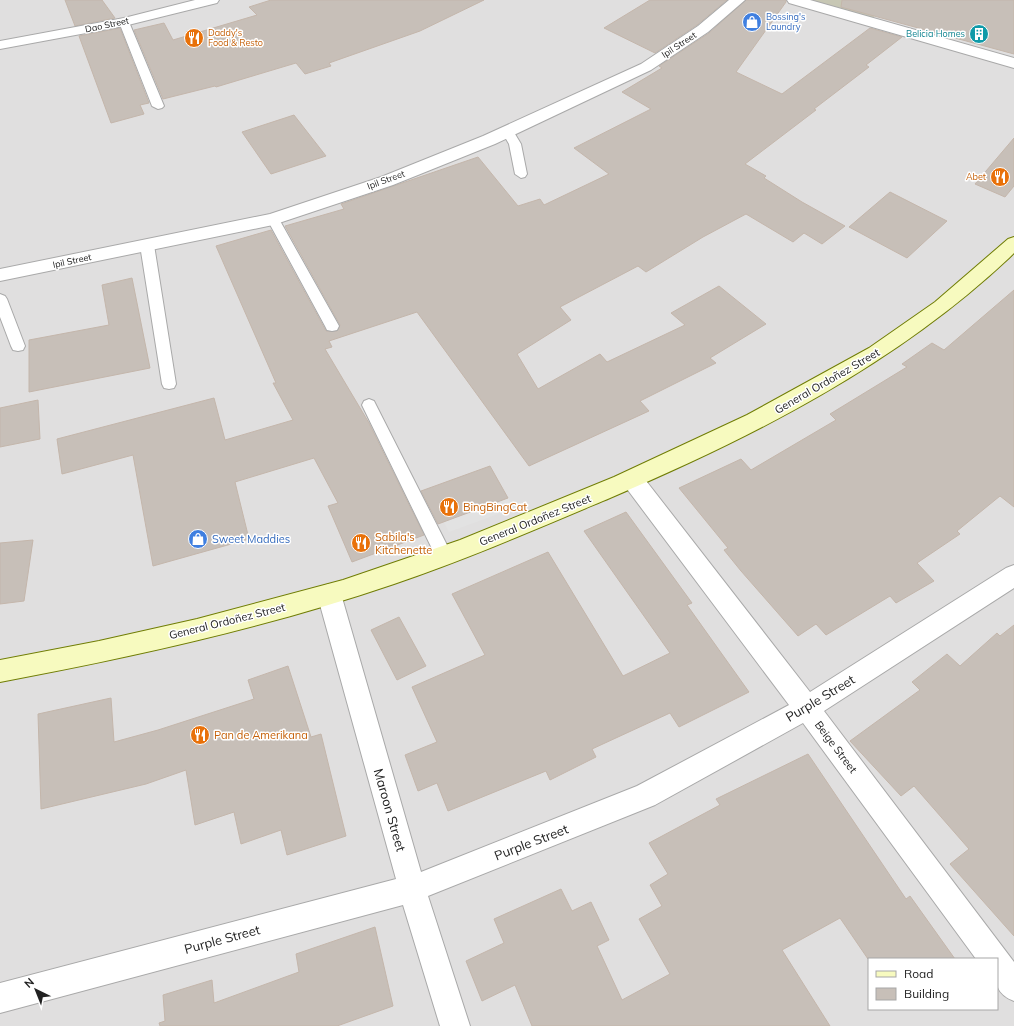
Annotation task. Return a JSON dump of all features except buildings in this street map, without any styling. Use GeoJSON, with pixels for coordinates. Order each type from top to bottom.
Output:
{"type":"FeatureCollection","features":[{"type":"Feature","properties":{"kind":"main road","name":"General Ordoñez Street"},"geometry":{"type":"LineString","coordinates":[[0,671],[82,656],[172,636],[253,616],[329,594],[444,556],[632,479],[711,444],[881,350],[947,303],[1014,243]]}},
{"type":"Feature","properties":{"kind":"street","name":"Dao Street"},"geometry":{"type":"LineString","coordinates":[[0,45],[124,22],[212,0]]}},
{"type":"Feature","properties":{"kind":"street","name":"Ipil Street"},"geometry":{"type":"LineString","coordinates":[[0,275],[273,219],[387,181],[508,132],[646,67],[703,29],[738,0]]}},
{"type":"Feature","properties":{"kind":"street"},"geometry":{"type":"LineString","coordinates":[[794,0],[1014,63]]}},
{"type":"Feature","properties":{"kind":"street","name":"Beige Street"},"geometry":{"type":"LineString","coordinates":[[632,479],[807,708],[993,958]]}},
{"type":"Feature","properties":{"kind":"street","name":"Purple Street"},"geometry":{"type":"LineString","coordinates":[[0,998],[412,889],[646,796],[807,708],[991,592],[1014,575]]}},
{"type":"Feature","properties":{"kind":"street","name":"Maroon Street"},"geometry":{"type":"LineString","coordinates":[[329,594],[412,889],[455,1026]]}},
{"type":"Feature","properties":{"kind":"street"},"geometry":{"type":"LineString","coordinates":[[998,965],[1014,986]]}},
{"type":"Feature","properties":{"kind":"lane"},"geometry":{"type":"LineString","coordinates":[[124,22],[158,106]]}},
{"type":"Feature","properties":{"kind":"lane"},"geometry":{"type":"LineString","coordinates":[[508,132],[515,144],[522,174]]}},
{"type":"Feature","properties":{"kind":"lane"},"geometry":{"type":"LineString","coordinates":[[273,219],[332,326]]}},
{"type":"Feature","properties":{"kind":"lane"},"geometry":{"type":"LineString","coordinates":[[147,245],[169,384]]}},
{"type":"Feature","properties":{"kind":"lane"},"geometry":{"type":"LineString","coordinates":[[0,299],[18,346]]}},
{"type":"Feature","properties":{"kind":"lane"},"geometry":{"type":"LineString","coordinates":[[369,405],[444,556]]}},
{"type":"Feature","properties":{"kind":"shaded area"},"geometry":{"type":"Polygon","coordinates":[[[0,0],[1014,0],[1014,1026],[0,1026],[0,0]]]}},
{"type":"Feature","properties":{"kind":"shaded area"},"geometry":{"type":"Polygon","coordinates":[[[802,0],[888,0],[871,20],[802,0]]]}},
{"type":"Feature","properties":{"kind":"shaded area"},"geometry":{"type":"Polygon","coordinates":[[[508,498],[514,508],[449,532],[444,522],[508,498]]]}},
{"type":"Feature","properties":{"kind":"place","name":"Bossing's Laundry"},"geometry":{"type":"Point","coordinates":[752,22]}},
{"type":"Feature","properties":{"kind":"place","name":"Belicia Homes"},"geometry":{"type":"Point","coordinates":[979,34]}},
{"type":"Feature","properties":{"kind":"place","name":"Daddy's Food & Resto"},"geometry":{"type":"Point","coordinates":[194,38]}},
{"type":"Feature","properties":{"kind":"place","name":"Abet"},"geometry":{"type":"Point","coordinates":[1000,177]}},
{"type":"Feature","properties":{"kind":"place","name":"BingBingCat"},"geometry":{"type":"Point","coordinates":[449,507]}},
{"type":"Feature","properties":{"kind":"place","name":"Sweet Maddies"},"geometry":{"type":"Point","coordinates":[198,539]}},
{"type":"Feature","properties":{"kind":"place","name":"Sabila's Kitchenette"},"geometry":{"type":"Point","coordinates":[361,543]}},
{"type":"Feature","properties":{"kind":"place","name":"Pan de Amerikana"},"geometry":{"type":"Point","coordinates":[200,735]}}]}
